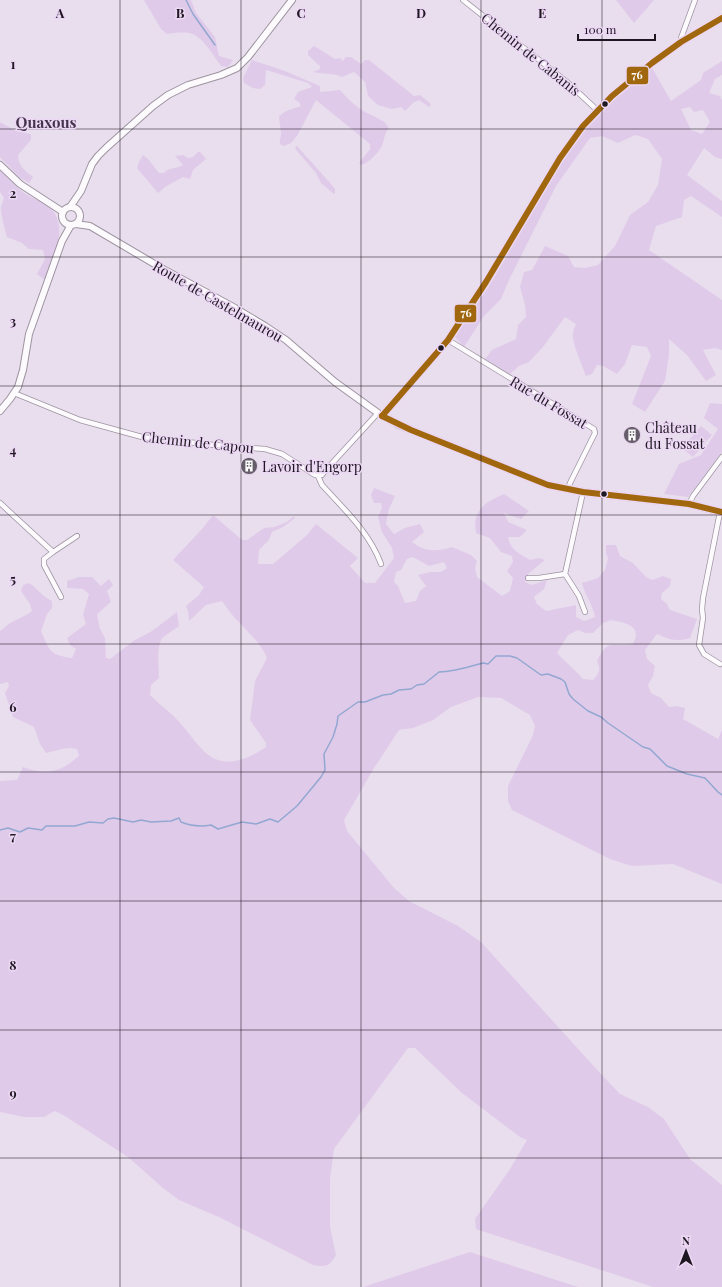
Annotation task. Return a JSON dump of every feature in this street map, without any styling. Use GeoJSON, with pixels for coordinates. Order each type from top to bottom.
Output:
{"type":"FeatureCollection","features":[{"type":"Feature","properties":{"kind":"street"},"geometry":{"type":"LineString","coordinates":[[70,207],[81,191],[92,164],[98,156],[153,106],[168,95],[188,85],[237,68],[248,57],[292,0]]}},
{"type":"Feature","properties":{"kind":"street","name":"Chemin de Cabanis"},"geometry":{"type":"LineString","coordinates":[[464,0],[555,72],[597,110]]}},
{"type":"Feature","properties":{"kind":"street"},"geometry":{"type":"LineString","coordinates":[[681,42],[680,38],[695,0]]}},
{"type":"Feature","properties":{"kind":"street"},"geometry":{"type":"LineString","coordinates":[[381,564],[378,554],[363,533],[322,485],[318,476],[326,471],[448,340],[486,282],[567,147],[597,110],[652,63],[681,42],[722,18]]}},
{"type":"Feature","properties":{"kind":"street"},"geometry":{"type":"LineString","coordinates":[[0,164],[20,184],[63,212]]}},
{"type":"Feature","properties":{"kind":"street"},"geometry":{"type":"LineString","coordinates":[[62,241],[74,224],[79,220],[81,191]]}},
{"type":"Feature","properties":{"kind":"street"},"geometry":{"type":"LineString","coordinates":[[0,411],[14,393],[23,370],[29,334],[62,241],[64,222],[62,219],[64,209],[75,207],[79,213]]}},
{"type":"Feature","properties":{"kind":"street","name":"Route de Castelmaurou"},"geometry":{"type":"LineString","coordinates":[[79,213],[90,226],[265,326],[286,340],[335,382],[380,414],[399,425],[461,451],[548,484],[583,492],[689,504],[721,512]]}},
{"type":"Feature","properties":{"kind":"street"},"geometry":{"type":"LineString","coordinates":[[64,222],[74,224]]}},
{"type":"Feature","properties":{"kind":"street","name":"Route de Castelmaurou"},"geometry":{"type":"LineString","coordinates":[[74,224],[90,226]]}},
{"type":"Feature","properties":{"kind":"street","name":"Rue du Fossat"},"geometry":{"type":"LineString","coordinates":[[448,340],[594,429],[595,433],[568,489]]}},
{"type":"Feature","properties":{"kind":"street","name":"Chemin de Capou"},"geometry":{"type":"LineString","coordinates":[[14,393],[80,420],[142,437],[214,445],[256,447],[275,451],[290,458],[309,472],[318,476]]}},
{"type":"Feature","properties":{"kind":"street"},"geometry":{"type":"LineString","coordinates":[[689,504],[693,496],[722,456]]}},
{"type":"Feature","properties":{"kind":"street"},"geometry":{"type":"LineString","coordinates":[[583,492],[565,574],[579,596],[585,612]]}},
{"type":"Feature","properties":{"kind":"street"},"geometry":{"type":"LineString","coordinates":[[0,503],[53,552]]}},
{"type":"Feature","properties":{"kind":"street"},"geometry":{"type":"LineString","coordinates":[[720,664],[704,654],[698,645],[703,618],[703,598],[721,512]]}},
{"type":"Feature","properties":{"kind":"street"},"geometry":{"type":"LineString","coordinates":[[61,597],[44,565],[44,559],[77,536]]}},
{"type":"Feature","properties":{"kind":"street"},"geometry":{"type":"LineString","coordinates":[[528,578],[565,574]]}},
{"type":"Feature","properties":{"kind":"shaded area"},"geometry":{"type":"Polygon","coordinates":[[[144,0],[191,0],[196,13],[215,37],[219,56],[233,60],[228,67],[221,66],[207,46],[194,35],[189,33],[167,34],[161,29],[144,0]]]}},
{"type":"Feature","properties":{"kind":"shaded area"},"geometry":{"type":"Polygon","coordinates":[[[616,0],[654,0],[634,23],[616,0]]]}},
{"type":"Feature","properties":{"kind":"shaded area"},"geometry":{"type":"Polygon","coordinates":[[[314,46],[335,59],[340,58],[343,61],[346,57],[351,57],[361,64],[365,60],[369,60],[414,96],[420,95],[431,104],[429,107],[419,100],[413,103],[405,111],[401,107],[392,109],[378,105],[368,96],[365,82],[354,72],[342,77],[313,72],[320,69],[320,66],[308,55],[308,51],[314,46]]]}},
{"type":"Feature","properties":{"kind":"shaded area"},"geometry":{"type":"Polygon","coordinates":[[[252,60],[285,71],[320,86],[320,92],[340,90],[356,106],[383,121],[389,128],[385,134],[380,150],[371,159],[361,165],[359,163],[370,149],[370,144],[316,100],[297,136],[291,143],[284,146],[280,144],[281,134],[279,116],[286,111],[301,106],[299,102],[294,99],[298,92],[312,87],[308,83],[266,70],[265,85],[260,89],[253,88],[244,83],[243,78],[252,60]]]}},
{"type":"Feature","properties":{"kind":"shaded area"},"geometry":{"type":"Polygon","coordinates":[[[722,61],[722,75],[715,79],[709,93],[720,96],[722,100],[722,159],[715,157],[704,148],[687,175],[722,201],[722,217],[691,196],[684,200],[682,217],[656,226],[649,250],[722,300],[722,350],[715,348],[703,350],[716,375],[706,381],[687,355],[669,339],[669,355],[665,381],[645,412],[632,404],[651,356],[647,347],[632,345],[625,364],[617,374],[603,366],[597,365],[592,374],[586,376],[573,337],[576,324],[565,317],[543,347],[529,362],[519,366],[510,374],[485,359],[492,350],[516,339],[518,325],[526,317],[525,305],[520,287],[524,272],[532,270],[545,246],[568,256],[574,267],[585,268],[598,265],[615,246],[630,215],[648,202],[658,185],[662,159],[648,139],[635,135],[618,143],[602,136],[590,138],[556,186],[501,299],[484,316],[464,347],[454,336],[488,288],[556,167],[586,125],[651,66],[671,101],[701,80],[703,73],[722,61]],[[690,107],[681,109],[691,130],[702,134],[710,122],[703,110],[694,112],[690,107]]]}},
{"type":"Feature","properties":{"kind":"shaded area"},"geometry":{"type":"Polygon","coordinates":[[[0,122],[16,131],[31,134],[31,140],[18,155],[21,165],[33,177],[29,183],[19,177],[0,157],[0,122]]]}},
{"type":"Feature","properties":{"kind":"shaded area"},"geometry":{"type":"Polygon","coordinates":[[[297,146],[335,189],[334,194],[321,183],[316,173],[297,151],[295,147],[297,146]]]}},
{"type":"Feature","properties":{"kind":"shaded area"},"geometry":{"type":"Polygon","coordinates":[[[200,152],[206,159],[193,170],[190,179],[183,177],[165,187],[158,193],[137,168],[143,155],[159,173],[164,173],[168,170],[183,165],[175,156],[183,155],[188,158],[193,157],[200,152]]]}},
{"type":"Feature","properties":{"kind":"shaded area"},"geometry":{"type":"Polygon","coordinates":[[[0,169],[22,192],[48,206],[55,213],[58,222],[58,242],[56,252],[45,280],[37,274],[45,259],[43,250],[29,249],[22,243],[7,237],[1,210],[4,198],[0,192],[0,169]]]}},
{"type":"Feature","properties":{"kind":"shaded area"},"geometry":{"type":"Polygon","coordinates":[[[243,316],[280,340],[279,342],[241,318],[243,316]]]}},
{"type":"Feature","properties":{"kind":"shaded area"},"geometry":{"type":"Polygon","coordinates":[[[710,403],[722,404],[722,452],[688,497],[664,494],[679,464],[701,455],[718,429],[704,418],[710,403]]]}},
{"type":"Feature","properties":{"kind":"shaded area"},"geometry":{"type":"Polygon","coordinates":[[[701,426],[712,435],[693,457],[682,448],[701,426]]]}},
{"type":"Feature","properties":{"kind":"shaded area"},"geometry":{"type":"Polygon","coordinates":[[[374,488],[395,496],[389,509],[386,524],[394,534],[405,528],[420,524],[424,532],[412,542],[421,548],[441,550],[452,547],[471,555],[477,561],[475,568],[477,577],[502,596],[510,591],[513,578],[507,571],[513,562],[512,556],[501,552],[490,538],[476,533],[475,525],[476,518],[481,508],[491,500],[504,494],[529,511],[521,519],[504,513],[508,522],[527,530],[520,537],[508,537],[513,548],[519,554],[530,560],[539,558],[545,560],[528,574],[525,582],[532,585],[547,580],[544,589],[534,597],[537,604],[546,611],[576,605],[576,617],[584,621],[595,617],[593,608],[582,583],[598,578],[605,570],[608,558],[606,553],[606,545],[616,545],[620,556],[633,563],[646,577],[652,580],[663,576],[671,579],[670,586],[662,593],[661,599],[667,604],[670,610],[697,619],[690,638],[674,640],[657,634],[645,650],[647,659],[655,666],[653,676],[648,685],[651,693],[661,698],[669,707],[676,706],[685,708],[683,719],[718,739],[722,730],[722,884],[673,864],[632,866],[610,859],[512,810],[508,801],[508,786],[533,735],[535,726],[530,715],[501,698],[478,697],[451,707],[433,720],[413,728],[399,730],[374,768],[344,820],[347,831],[394,888],[409,901],[458,926],[481,942],[620,1094],[648,1107],[664,1119],[690,1159],[722,1185],[722,1287],[653,1287],[476,1229],[475,1219],[510,1169],[527,1140],[520,1137],[462,1093],[415,1048],[408,1048],[334,1149],[330,1179],[330,1227],[336,1255],[329,1264],[324,1266],[313,1265],[221,1218],[179,1200],[128,1157],[55,1111],[44,1117],[24,1117],[0,1112],[0,781],[17,780],[23,767],[31,770],[46,772],[53,771],[66,766],[79,756],[77,749],[73,748],[65,748],[46,753],[40,744],[34,727],[13,717],[5,693],[9,686],[8,682],[0,684],[0,631],[10,623],[32,611],[30,604],[21,591],[23,585],[29,583],[52,601],[52,608],[47,614],[41,631],[51,651],[64,657],[72,658],[76,649],[70,645],[67,638],[86,624],[83,615],[89,594],[83,589],[67,588],[67,581],[79,577],[92,577],[101,586],[109,579],[113,585],[107,591],[111,602],[97,614],[100,629],[105,638],[106,658],[110,659],[177,612],[179,626],[162,638],[160,643],[158,657],[159,678],[151,685],[150,695],[177,720],[199,746],[212,757],[220,761],[229,762],[247,758],[266,747],[266,743],[250,720],[255,681],[267,658],[258,643],[222,601],[206,605],[189,621],[186,606],[199,595],[204,587],[173,560],[213,515],[242,540],[247,540],[264,528],[274,527],[287,522],[294,516],[295,518],[283,527],[272,532],[269,540],[259,550],[258,564],[273,564],[307,535],[316,524],[358,558],[350,566],[365,583],[375,583],[394,558],[392,548],[382,532],[378,517],[382,508],[381,503],[374,503],[371,495],[374,488]],[[413,557],[407,559],[401,570],[396,572],[394,582],[398,586],[405,603],[416,601],[420,591],[426,586],[418,575],[430,572],[441,572],[447,568],[444,562],[429,566],[413,557]],[[611,620],[603,623],[593,633],[585,633],[578,630],[568,635],[557,653],[583,679],[593,680],[595,678],[599,669],[597,661],[608,646],[633,644],[636,638],[636,633],[631,626],[622,622],[611,620]]]}},
{"type":"Feature","properties":{"kind":"shaded area"},"geometry":{"type":"Polygon","coordinates":[[[470,1252],[578,1287],[363,1287],[470,1252]]]}},
{"type":"Feature","properties":{"kind":"waterway"},"geometry":{"type":"LineString","coordinates":[[186,0],[193,14],[215,45]]}},
{"type":"Feature","properties":{"kind":"waterway"},"geometry":{"type":"LineString","coordinates":[[0,830],[8,828],[20,832],[28,828],[42,830],[46,826],[75,826],[89,822],[103,823],[108,819],[114,818],[133,822],[141,820],[151,822],[171,821],[179,818],[181,822],[188,824],[199,826],[211,825],[218,829],[242,822],[256,824],[270,819],[278,822],[297,806],[325,770],[324,754],[333,737],[338,716],[358,702],[365,702],[399,690],[411,689],[417,685],[424,684],[439,672],[467,668],[483,663],[488,664],[496,656],[510,656],[517,658],[541,675],[548,674],[561,679],[565,682],[569,694],[573,699],[588,711],[601,717],[643,747],[650,749],[667,766],[687,774],[705,778],[722,795]]}},
{"type":"Feature","properties":{"kind":"transit line","name":"76"},"geometry":{"type":"LineString","coordinates":[[382,416],[448,340],[486,282],[560,158],[583,126],[612,96],[652,63],[681,42],[722,18]]}},
{"type":"Feature","properties":{"kind":"transit line","name":"76"},"geometry":{"type":"LineString","coordinates":[[382,416],[411,430],[548,485],[583,492],[689,504],[722,512]]}},
{"type":"Feature","properties":{"kind":"place","name":"Château du Fossat"},"geometry":{"type":"Point","coordinates":[632,435]}},
{"type":"Feature","properties":{"kind":"place","name":"Lavoir d'Engorp"},"geometry":{"type":"Point","coordinates":[249,466]}},
{"type":"Feature","properties":{"kind":"district","name":"Quaxous"},"geometry":{"type":"Point","coordinates":[46,122]}}]}
